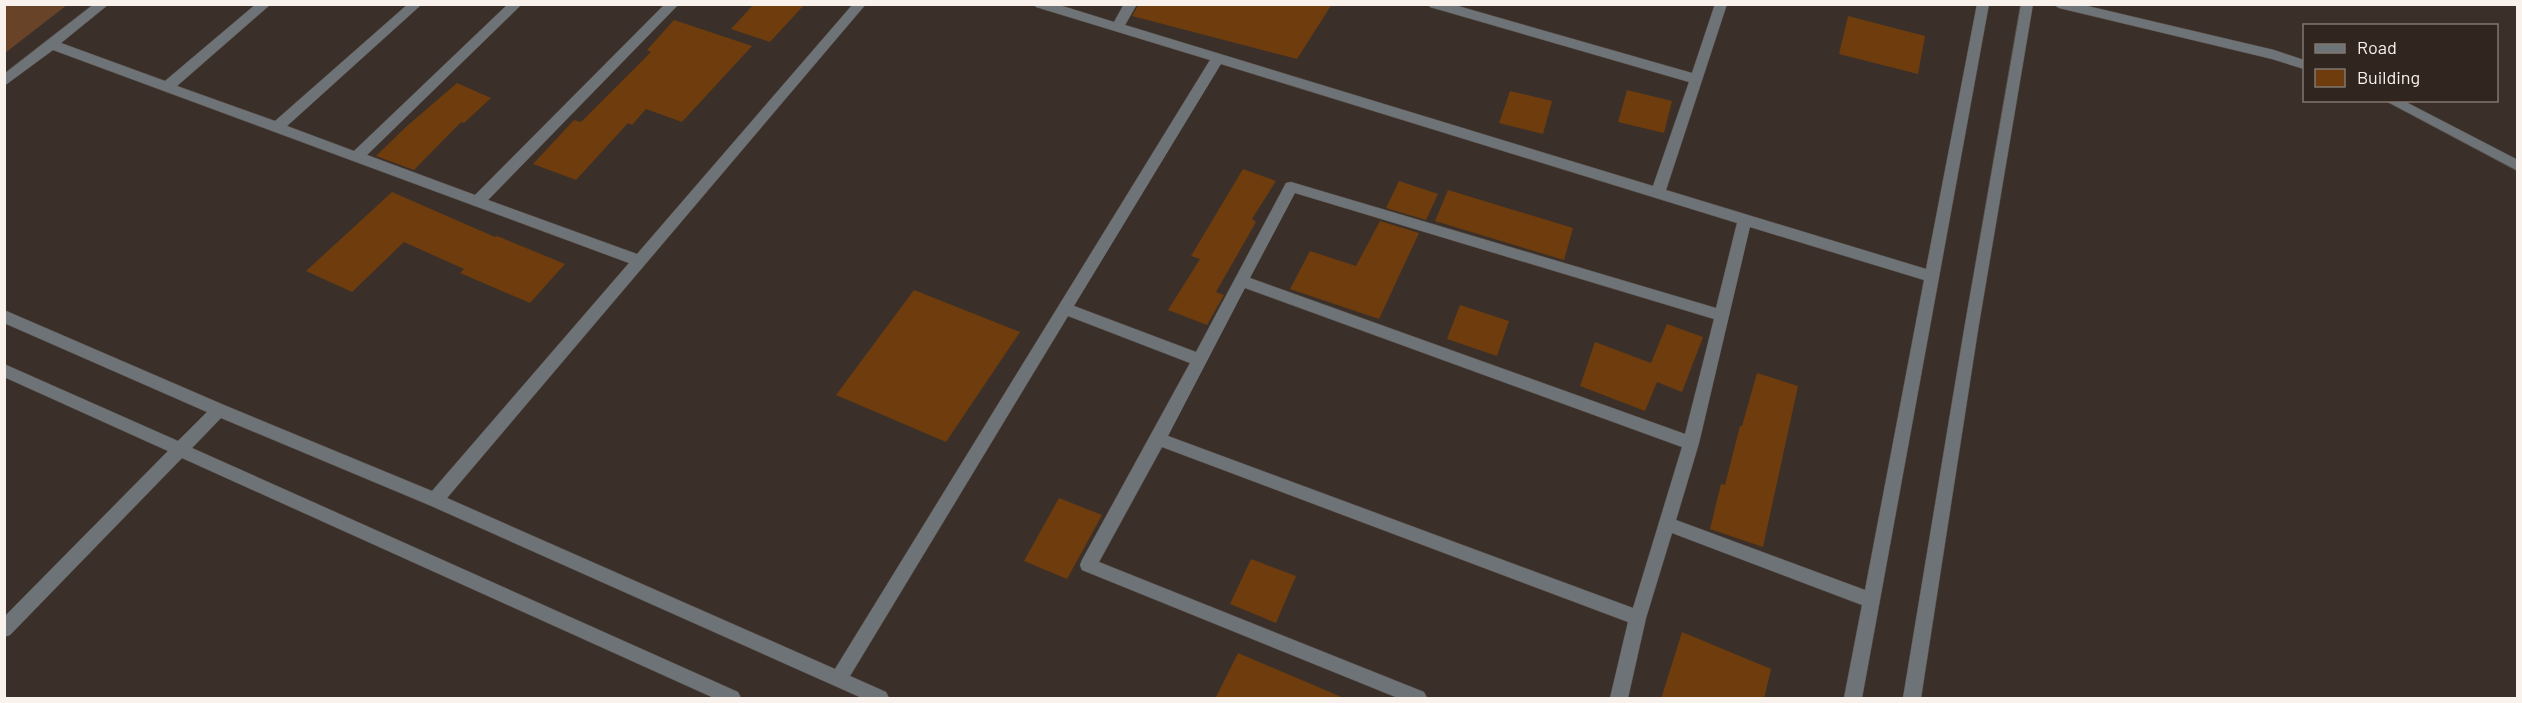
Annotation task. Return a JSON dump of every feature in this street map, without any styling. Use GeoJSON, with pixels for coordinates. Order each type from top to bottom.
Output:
{"type":"FeatureCollection","features":[{"type":"Feature","properties":{"kind":"street"},"geometry":{"type":"LineString","coordinates":[[4,81],[103,4]]}},
{"type":"Feature","properties":{"kind":"street"},"geometry":{"type":"LineString","coordinates":[[167,87],[265,4]]}},
{"type":"Feature","properties":{"kind":"street"},"geometry":{"type":"LineString","coordinates":[[277,127],[416,4]]}},
{"type":"Feature","properties":{"kind":"street"},"geometry":{"type":"LineString","coordinates":[[357,156],[516,4]]}},
{"type":"Feature","properties":{"kind":"street"},"geometry":{"type":"LineString","coordinates":[[479,201],[673,4]]}},
{"type":"Feature","properties":{"kind":"street"},"geometry":{"type":"LineString","coordinates":[[435,500],[861,4]]}},
{"type":"Feature","properties":{"kind":"street"},"geometry":{"type":"LineString","coordinates":[[1040,4],[1933,277]]}},
{"type":"Feature","properties":{"kind":"street"},"geometry":{"type":"LineString","coordinates":[[1117,28],[1131,4]]}},
{"type":"Feature","properties":{"kind":"street"},"geometry":{"type":"LineString","coordinates":[[1434,4],[1696,80]]}},
{"type":"Feature","properties":{"kind":"street"},"geometry":{"type":"LineString","coordinates":[[1658,193],[1720,4]]}},
{"type":"Feature","properties":{"kind":"street"},"geometry":{"type":"LineString","coordinates":[[1853,699],[1983,4]]}},
{"type":"Feature","properties":{"kind":"street"},"geometry":{"type":"LineString","coordinates":[[1912,699],[1971,330],[2027,4]]}},
{"type":"Feature","properties":{"kind":"street"},"geometry":{"type":"LineString","coordinates":[[2059,4],[2303,64]]}},
{"type":"Feature","properties":{"kind":"street"},"geometry":{"type":"LineString","coordinates":[[51,44],[639,261]]}},
{"type":"Feature","properties":{"kind":"street"},"geometry":{"type":"LineString","coordinates":[[838,680],[1218,59]]}},
{"type":"Feature","properties":{"kind":"street"},"geometry":{"type":"LineString","coordinates":[[2394,102],[2517,166]]}},
{"type":"Feature","properties":{"kind":"street"},"geometry":{"type":"LineString","coordinates":[[1418,699],[1088,565],[1292,187],[1723,316]]}},
{"type":"Feature","properties":{"kind":"street"},"geometry":{"type":"LineString","coordinates":[[1619,699],[1638,618],[1691,443],[1745,220]]}},
{"type":"Feature","properties":{"kind":"street"},"geometry":{"type":"LineString","coordinates":[[1242,281],[1691,443]]}},
{"type":"Feature","properties":{"kind":"street"},"geometry":{"type":"LineString","coordinates":[[1065,309],[1199,360]]}},
{"type":"Feature","properties":{"kind":"street"},"geometry":{"type":"LineString","coordinates":[[4,316],[219,410],[435,500],[880,699]]}},
{"type":"Feature","properties":{"kind":"street"},"geometry":{"type":"LineString","coordinates":[[4,369],[732,699]]}},
{"type":"Feature","properties":{"kind":"street"},"geometry":{"type":"LineString","coordinates":[[4,629],[219,410]]}},
{"type":"Feature","properties":{"kind":"street"},"geometry":{"type":"LineString","coordinates":[[1158,439],[1638,618]]}},
{"type":"Feature","properties":{"kind":"street"},"geometry":{"type":"LineString","coordinates":[[1666,524],[1873,601]]}},
{"type":"Feature","properties":{"kind":"shaded area"},"geometry":{"type":"Polygon","coordinates":[[[5,4],[67,4],[67,5],[5,53],[5,4]]]}},
{"type":"Feature","properties":{"kind":"building"},"geometry":{"type":"Polygon","coordinates":[[[754,4],[805,4],[770,42],[731,29],[754,4]]]}},
{"type":"Feature","properties":{"kind":"building"},"geometry":{"type":"Polygon","coordinates":[[[1139,4],[1332,4],[1297,59],[1132,16],[1139,4]]]}},
{"type":"Feature","properties":{"kind":"building"},"geometry":{"type":"Polygon","coordinates":[[[1848,16],[1925,36],[1918,74],[1839,54],[1848,16]]]}},
{"type":"Feature","properties":{"kind":"building"},"geometry":{"type":"Polygon","coordinates":[[[674,20],[752,46],[682,122],[646,109],[632,125],[628,123],[576,180],[533,164],[574,120],[581,122],[651,52],[647,50],[674,20]]]}},
{"type":"Feature","properties":{"kind":"building"},"geometry":{"type":"Polygon","coordinates":[[[457,83],[491,98],[464,123],[461,122],[414,170],[376,156],[407,126],[457,83]]]}},
{"type":"Feature","properties":{"kind":"building"},"geometry":{"type":"Polygon","coordinates":[[[1627,90],[1672,101],[1664,133],[1618,122],[1627,90]]]}},
{"type":"Feature","properties":{"kind":"building"},"geometry":{"type":"Polygon","coordinates":[[[1510,91],[1552,101],[1543,134],[1499,123],[1510,91]]]}},
{"type":"Feature","properties":{"kind":"building"},"geometry":{"type":"Polygon","coordinates":[[[1243,169],[1276,181],[1252,219],[1256,222],[1216,292],[1224,295],[1207,325],[1168,310],[1200,259],[1191,256],[1243,169]]]}},
{"type":"Feature","properties":{"kind":"building"},"geometry":{"type":"Polygon","coordinates":[[[1399,181],[1438,194],[1426,220],[1386,208],[1399,181]]]}},
{"type":"Feature","properties":{"kind":"building"},"geometry":{"type":"Polygon","coordinates":[[[1448,190],[1573,228],[1564,260],[1435,221],[1448,190]]]}},
{"type":"Feature","properties":{"kind":"building"},"geometry":{"type":"Polygon","coordinates":[[[392,192],[495,237],[565,264],[530,303],[460,273],[464,269],[404,242],[352,292],[306,271],[392,192]]]}},
{"type":"Feature","properties":{"kind":"building"},"geometry":{"type":"Polygon","coordinates":[[[1380,221],[1419,233],[1379,319],[1290,289],[1310,251],[1356,266],[1380,221]]]}},
{"type":"Feature","properties":{"kind":"building"},"geometry":{"type":"Polygon","coordinates":[[[914,290],[1020,332],[946,442],[836,395],[914,290]]]}},
{"type":"Feature","properties":{"kind":"building"},"geometry":{"type":"Polygon","coordinates":[[[1460,305],[1509,321],[1497,356],[1447,339],[1460,305]]]}},
{"type":"Feature","properties":{"kind":"building"},"geometry":{"type":"Polygon","coordinates":[[[1667,324],[1703,337],[1682,392],[1657,382],[1645,411],[1580,386],[1595,342],[1651,363],[1667,324]]]}},
{"type":"Feature","properties":{"kind":"building"},"geometry":{"type":"Polygon","coordinates":[[[1757,373],[1798,386],[1763,547],[1710,529],[1721,484],[1725,485],[1757,373]]]}},
{"type":"Feature","properties":{"kind":"building"},"geometry":{"type":"Polygon","coordinates":[[[1059,498],[1102,515],[1067,579],[1024,561],[1059,498]]]}},
{"type":"Feature","properties":{"kind":"building"},"geometry":{"type":"Polygon","coordinates":[[[1251,559],[1296,576],[1276,623],[1230,604],[1251,559]]]}},
{"type":"Feature","properties":{"kind":"building"},"geometry":{"type":"Polygon","coordinates":[[[1682,632],[1771,669],[1764,699],[1661,699],[1682,632]]]}},
{"type":"Feature","properties":{"kind":"building"},"geometry":{"type":"Polygon","coordinates":[[[1238,653],[1344,698],[1344,699],[1215,699],[1238,653]]]}}]}
